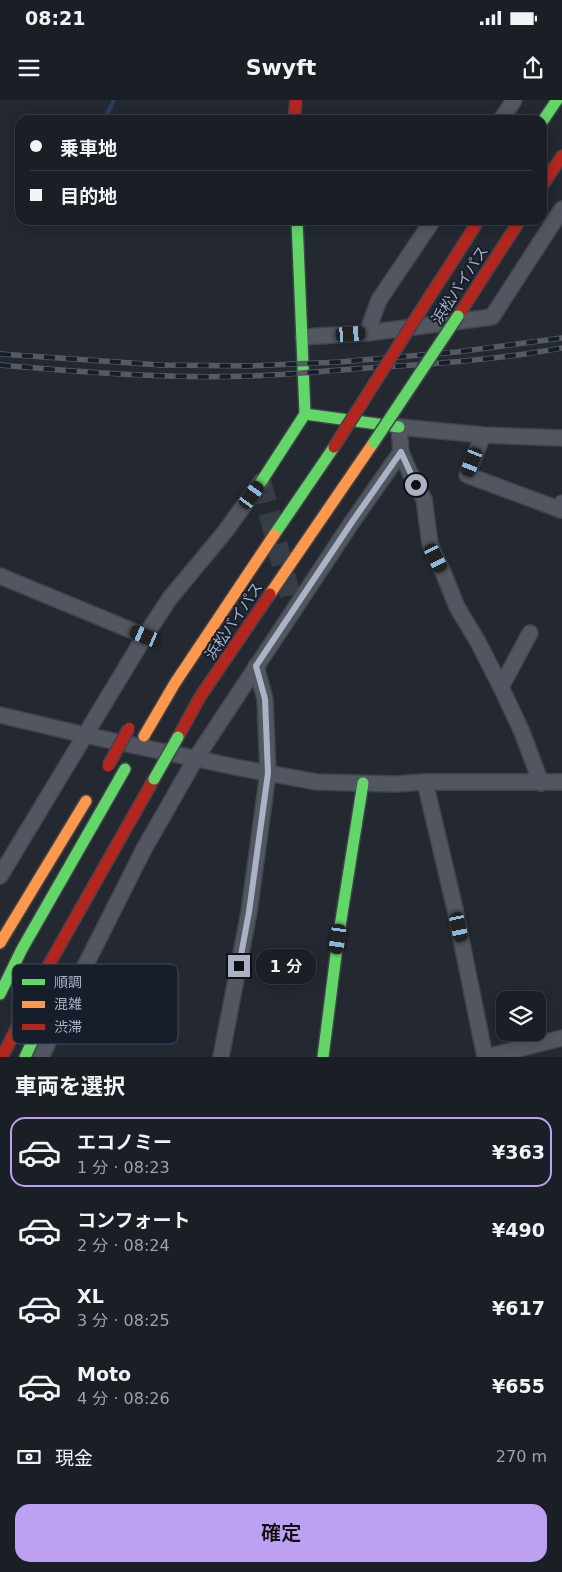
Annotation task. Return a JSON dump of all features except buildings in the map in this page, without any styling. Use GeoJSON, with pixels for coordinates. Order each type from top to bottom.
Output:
{"type":"FeatureCollection","features":[{"type":"Feature","properties":{"kind":"main road"},"geometry":{"type":"LineString","coordinates":[[294,115],[296,100]]}},
{"type":"Feature","properties":{"kind":"main road"},"geometry":{"type":"LineString","coordinates":[[547,115],[557,100]]}},
{"type":"Feature","properties":{"kind":"main road"},"geometry":{"type":"LineString","coordinates":[[547,178],[562,156]]}},
{"type":"Feature","properties":{"kind":"main road"},"geometry":{"type":"LineString","coordinates":[[261,482],[306,414],[303,372],[304,337],[297,225]]}},
{"type":"Feature","properties":{"kind":"main road","name":"浜松バイパス"},"geometry":{"type":"LineString","coordinates":[[15,964],[175,683],[334,447],[476,225]]}},
{"type":"Feature","properties":{"kind":"main road","name":"浜松バイパス"},"geometry":{"type":"LineString","coordinates":[[159,779],[182,738],[200,697],[374,442],[517,225]]}},
{"type":"Feature","properties":{"kind":"main road"},"geometry":{"type":"LineString","coordinates":[[306,414],[399,427]]}},
{"type":"Feature","properties":{"kind":"main road"},"geometry":{"type":"LineString","coordinates":[[105,770],[135,721],[175,683]]}},
{"type":"Feature","properties":{"kind":"main road"},"geometry":{"type":"LineString","coordinates":[[147,814],[159,779]]}},
{"type":"Feature","properties":{"kind":"main road"},"geometry":{"type":"LineString","coordinates":[[49,964],[159,779]]}},
{"type":"Feature","properties":{"kind":"main road"},"geometry":{"type":"LineString","coordinates":[[323,1057],[338,939],[363,783]]}},
{"type":"Feature","properties":{"kind":"main road"},"geometry":{"type":"LineString","coordinates":[[0,942],[92,791]]}},
{"type":"Feature","properties":{"kind":"main road","name":"浜松バイパス"},"geometry":{"type":"LineString","coordinates":[[0,994],[12,969]]}},
{"type":"Feature","properties":{"kind":"main road"},"geometry":{"type":"LineString","coordinates":[[2,1057],[12,1037]]}},
{"type":"Feature","properties":{"kind":"main road"},"geometry":{"type":"LineString","coordinates":[[25,1057],[31,1044]]}},
{"type":"Feature","properties":{"kind":"street"},"geometry":{"type":"LineString","coordinates":[[504,115],[514,100]]}},
{"type":"Feature","properties":{"kind":"street"},"geometry":{"type":"LineString","coordinates":[[304,337],[367,334],[492,318],[562,209]]}},
{"type":"Feature","properties":{"kind":"street"},"geometry":{"type":"LineString","coordinates":[[367,334],[379,300],[430,225]]}},
{"type":"Feature","properties":{"kind":"street"},"geometry":{"type":"LineString","coordinates":[[542,783],[522,732],[501,687],[457,606],[430,544],[424,499],[401,452],[399,427],[483,435],[562,438]]}},
{"type":"Feature","properties":{"kind":"street"},"geometry":{"type":"LineString","coordinates":[[483,435],[467,475],[561,510],[562,503]]}},
{"type":"Feature","properties":{"kind":"street"},"geometry":{"type":"LineString","coordinates":[[87,964],[144,849],[196,758],[352,522],[401,452]]}},
{"type":"Feature","properties":{"kind":"street"},"geometry":{"type":"LineString","coordinates":[[0,876],[145,636],[170,598],[224,533],[261,482]]}},
{"type":"Feature","properties":{"kind":"street"},"geometry":{"type":"LineString","coordinates":[[0,576],[145,636]]}},
{"type":"Feature","properties":{"kind":"street"},"geometry":{"type":"LineString","coordinates":[[501,687],[530,633]]}},
{"type":"Feature","properties":{"kind":"street"},"geometry":{"type":"LineString","coordinates":[[221,1057],[249,912],[268,773],[265,699],[256,666]]}},
{"type":"Feature","properties":{"kind":"street"},"geometry":{"type":"LineString","coordinates":[[0,715],[85,735],[317,782],[394,784],[425,782],[562,782]]}},
{"type":"Feature","properties":{"kind":"street"},"geometry":{"type":"LineString","coordinates":[[425,782],[455,908],[486,1057],[562,1038]]}},
{"type":"Feature","properties":{"kind":"street"},"geometry":{"type":"LineString","coordinates":[[41,1057],[47,1044]]}},
{"type":"Feature","properties":{"kind":"waterway"},"geometry":{"type":"LineString","coordinates":[[106,115],[114,100]]}},
{"type":"Feature","properties":{"kind":"tunnel"},"geometry":{"type":"LineString","coordinates":[[261,482],[294,610]]}},
{"type":"Feature","properties":{"kind":"railway"},"geometry":{"type":"LineString","coordinates":[[0,354],[161,365],[249,366],[339,362],[457,352],[562,338]]}},
{"type":"Feature","properties":{"kind":"railway"},"geometry":{"type":"LineString","coordinates":[[0,365],[156,376],[218,377],[293,374],[464,361],[562,348]]}},
{"type":"Feature","properties":{"kind":"traffic: fast"},"geometry":{"type":"LineString","coordinates":[[547,115],[557,100]]}},
{"type":"Feature","properties":{"kind":"traffic: fast"},"geometry":{"type":"LineString","coordinates":[[261,482],[305,414],[297,225]]}},
{"type":"Feature","properties":{"kind":"traffic: fast"},"geometry":{"type":"LineString","coordinates":[[374,442],[458,316]]}},
{"type":"Feature","properties":{"kind":"traffic: fast"},"geometry":{"type":"LineString","coordinates":[[305,414],[399,427]]}},
{"type":"Feature","properties":{"kind":"traffic: fast"},"geometry":{"type":"LineString","coordinates":[[274,535],[334,447]]}},
{"type":"Feature","properties":{"kind":"traffic: fast"},"geometry":{"type":"LineString","coordinates":[[154,779],[178,737]]}},
{"type":"Feature","properties":{"kind":"traffic: fast"},"geometry":{"type":"LineString","coordinates":[[15,964],[125,769]]}},
{"type":"Feature","properties":{"kind":"traffic: fast"},"geometry":{"type":"LineString","coordinates":[[323,1057],[338,939],[363,783]]}},
{"type":"Feature","properties":{"kind":"traffic: fast"},"geometry":{"type":"LineString","coordinates":[[0,994],[12,969]]}},
{"type":"Feature","properties":{"kind":"traffic: fast"},"geometry":{"type":"LineString","coordinates":[[25,1057],[31,1044]]}},
{"type":"Feature","properties":{"kind":"traffic: slow"},"geometry":{"type":"LineString","coordinates":[[270,594],[374,442]]}},
{"type":"Feature","properties":{"kind":"traffic: slow"},"geometry":{"type":"LineString","coordinates":[[144,736],[175,683],[274,535]]}},
{"type":"Feature","properties":{"kind":"traffic: slow"},"geometry":{"type":"LineString","coordinates":[[0,943],[86,801]]}},
{"type":"Feature","properties":{"kind":"traffic: jam"},"geometry":{"type":"LineString","coordinates":[[294,115],[296,100]]}},
{"type":"Feature","properties":{"kind":"traffic: jam"},"geometry":{"type":"LineString","coordinates":[[547,178],[562,156]]}},
{"type":"Feature","properties":{"kind":"traffic: jam"},"geometry":{"type":"LineString","coordinates":[[421,310],[476,225]]}},
{"type":"Feature","properties":{"kind":"traffic: jam"},"geometry":{"type":"LineString","coordinates":[[458,316],[517,225]]}},
{"type":"Feature","properties":{"kind":"traffic: jam"},"geometry":{"type":"LineString","coordinates":[[334,447],[421,310]]}},
{"type":"Feature","properties":{"kind":"traffic: jam"},"geometry":{"type":"LineString","coordinates":[[178,737],[200,697],[270,594]]}},
{"type":"Feature","properties":{"kind":"traffic: jam"},"geometry":{"type":"LineString","coordinates":[[108,766],[129,728]]}},
{"type":"Feature","properties":{"kind":"traffic: jam"},"geometry":{"type":"LineString","coordinates":[[49,964],[154,779]]}},
{"type":"Feature","properties":{"kind":"traffic: jam"},"geometry":{"type":"LineString","coordinates":[[2,1057],[12,1037]]}},
{"type":"Feature","properties":{"kind":"route"},"geometry":{"type":"LineString","coordinates":[[239,966],[249,912],[268,773],[265,699],[256,666],[401,452],[416,485]]}}]}
